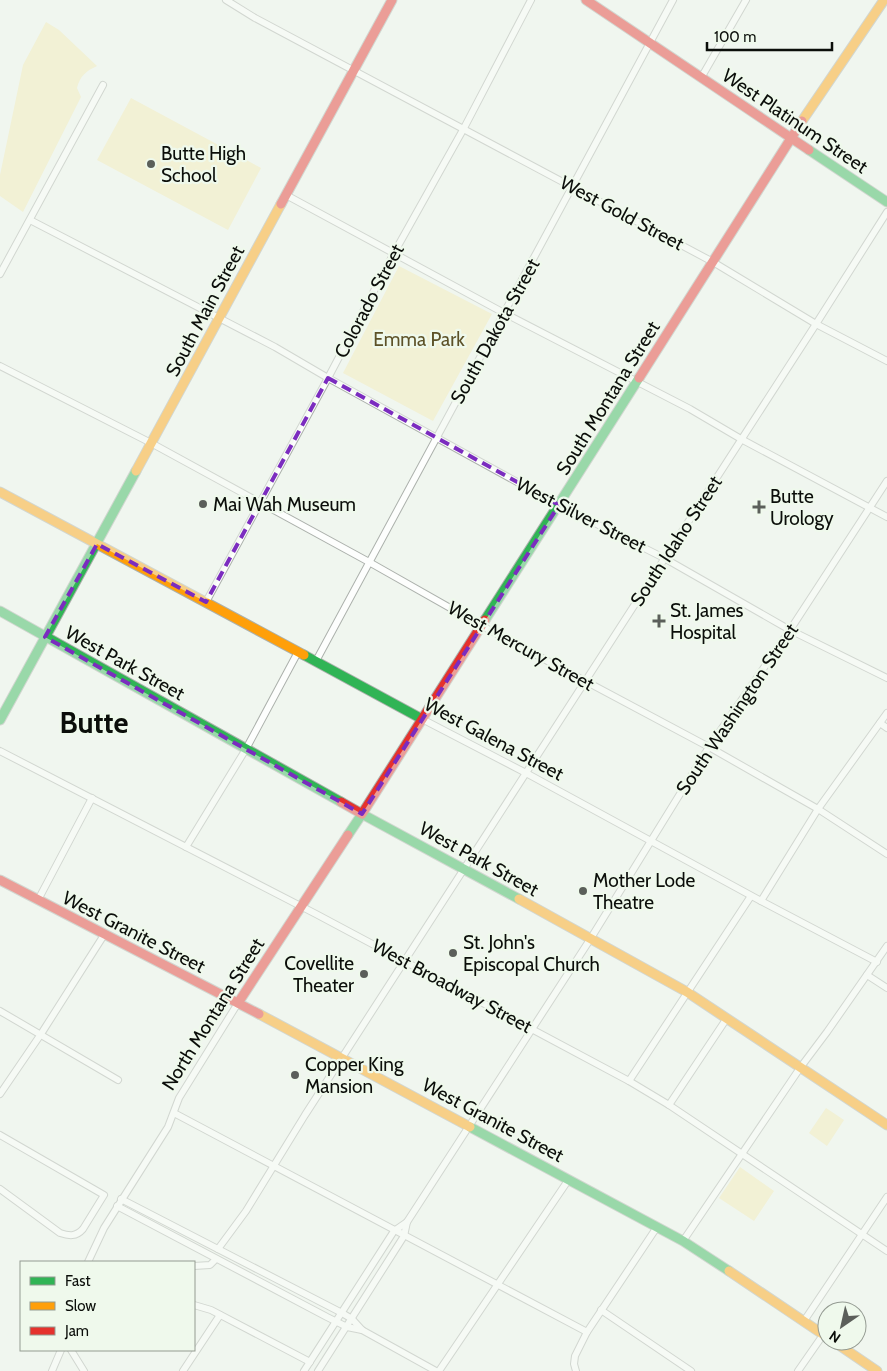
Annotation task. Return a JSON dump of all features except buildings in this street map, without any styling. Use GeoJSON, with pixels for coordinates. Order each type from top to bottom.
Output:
{"type":"FeatureCollection","features":[{"type":"Feature","properties":{"kind":"street","name":"West Gold Street"},"geometry":{"type":"LineString","coordinates":[[226,0],[713,262],[816,324],[887,361]]}},
{"type":"Feature","properties":{"kind":"street","name":"South Main Street"},"geometry":{"type":"LineString","coordinates":[[0,720],[392,0]]}},
{"type":"Feature","properties":{"kind":"street","name":"Colorado Street"},"geometry":{"type":"LineString","coordinates":[[206,602],[394,253],[464,128],[531,0]]}},
{"type":"Feature","properties":{"kind":"street","name":"West Platinum Street"},"geometry":{"type":"LineString","coordinates":[[586,0],[887,202]]}},
{"type":"Feature","properties":{"kind":"street","name":"South Dakota Street"},"geometry":{"type":"LineString","coordinates":[[316,661],[674,0]]}},
{"type":"Feature","properties":{"kind":"street"},"geometry":{"type":"LineString","coordinates":[[701,78],[746,0]]}},
{"type":"Feature","properties":{"kind":"street","name":"South Montana Street"},"geometry":{"type":"LineString","coordinates":[[362,814],[791,138],[884,0]]}},
{"type":"Feature","properties":{"kind":"street"},"geometry":{"type":"LineString","coordinates":[[0,274],[103,85]]}},
{"type":"Feature","properties":{"kind":"street"},"geometry":{"type":"LineString","coordinates":[[286,195],[887,517]]}},
{"type":"Feature","properties":{"kind":"street","name":"South Idaho Street"},"geometry":{"type":"LineString","coordinates":[[218,1249],[246,1211],[305,1115],[586,682],[887,212]]}},
{"type":"Feature","properties":{"kind":"street","name":"West Silver Street"},"geometry":{"type":"LineString","coordinates":[[30,220],[275,347],[559,505],[664,558],[790,630],[887,678]]}},
{"type":"Feature","properties":{"kind":"street","name":"West Mercury Street"},"geometry":{"type":"LineString","coordinates":[[0,366],[151,444],[369,562],[482,626],[709,747],[818,809],[887,854]]}},
{"type":"Feature","properties":{"kind":"street","name":"South Washington Street"},"geometry":{"type":"LineString","coordinates":[[407,1222],[591,938],[709,747],[790,630],[887,481]]}},
{"type":"Feature","properties":{"kind":"street","name":"West Galena Street"},"geometry":{"type":"LineString","coordinates":[[0,492],[526,773],[760,901],[877,962]]}},
{"type":"Feature","properties":{"kind":"street","name":"West Park Street"},"geometry":{"type":"LineString","coordinates":[[0,611],[362,814],[687,992],[887,1125]]}},
{"type":"Feature","properties":{"kind":"street"},"geometry":{"type":"LineString","coordinates":[[186,847],[246,749],[298,652]]}},
{"type":"Feature","properties":{"kind":"street"},"geometry":{"type":"LineString","coordinates":[[760,901],[818,809],[887,713]]}},
{"type":"Feature","properties":{"kind":"street"},"geometry":{"type":"LineString","coordinates":[[880,723],[887,728]]}},
{"type":"Feature","properties":{"kind":"street","name":"West Broadway Street"},"geometry":{"type":"LineString","coordinates":[[0,751],[300,906],[629,1081],[669,1105],[887,1251]]}},
{"type":"Feature","properties":{"kind":"street"},"geometry":{"type":"LineString","coordinates":[[38,900],[92,798]]}},
{"type":"Feature","properties":{"kind":"street","name":"North Montana Street"},"geometry":{"type":"LineString","coordinates":[[88,1261],[104,1228],[121,1199],[168,1127],[179,1098],[300,906],[362,814]]}},
{"type":"Feature","properties":{"kind":"street","name":"West Granite Street"},"geometry":{"type":"LineString","coordinates":[[0,880],[238,1003],[683,1240],[817,1330]]}},
{"type":"Feature","properties":{"kind":"street"},"geometry":{"type":"LineString","coordinates":[[629,1081],[751,896]]}},
{"type":"Feature","properties":{"kind":"street"},"geometry":{"type":"LineString","coordinates":[[0,1094],[41,1034],[104,934]]}},
{"type":"Feature","properties":{"kind":"street"},"geometry":{"type":"LineString","coordinates":[[683,1240],[800,1068],[887,946]]}},
{"type":"Feature","properties":{"kind":"street"},"geometry":{"type":"LineString","coordinates":[[867,975],[887,988]]}},
{"type":"Feature","properties":{"kind":"street"},"geometry":{"type":"LineString","coordinates":[[0,1011],[118,1080]]}},
{"type":"Feature","properties":{"kind":"street"},"geometry":{"type":"LineString","coordinates":[[669,1105],[727,1018]]}},
{"type":"Feature","properties":{"kind":"street"},"geometry":{"type":"LineString","coordinates":[[174,1113],[587,1332]]}},
{"type":"Feature","properties":{"kind":"street"},"geometry":{"type":"LineString","coordinates":[[0,1135],[104,1195],[83,1229],[74,1235],[68,1236],[60,1233],[0,1189]]}},
{"type":"Feature","properties":{"kind":"street"},"geometry":{"type":"LineString","coordinates":[[117,1206],[327,1317],[347,1327],[362,1330],[437,1371],[569,1179]]}},
{"type":"Feature","properties":{"kind":"street"},"geometry":{"type":"LineString","coordinates":[[804,1321],[887,1197]]}},
{"type":"Feature","properties":{"kind":"street"},"geometry":{"type":"LineString","coordinates":[[121,1199],[342,1313],[352,1319],[362,1330]]}},
{"type":"Feature","properties":{"kind":"street"},"geometry":{"type":"LineString","coordinates":[[304,1371],[394,1231],[407,1222]]}},
{"type":"Feature","properties":{"kind":"street"},"geometry":{"type":"LineString","coordinates":[[318,1371],[404,1236],[407,1222]]}},
{"type":"Feature","properties":{"kind":"street"},"geometry":{"type":"LineString","coordinates":[[576,1371],[575,1356],[587,1332],[657,1227]]}},
{"type":"Feature","properties":{"kind":"street"},"geometry":{"type":"LineString","coordinates":[[195,1266],[210,1265],[216,1259]]}},
{"type":"Feature","properties":{"kind":"street"},"geometry":{"type":"LineString","coordinates":[[195,1305],[220,1314],[310,1362]]}},
{"type":"Feature","properties":{"kind":"street"},"geometry":{"type":"LineString","coordinates":[[601,1310],[691,1371]]}},
{"type":"Feature","properties":{"kind":"street"},"geometry":{"type":"LineString","coordinates":[[183,1371],[220,1314]]}},
{"type":"Feature","properties":{"kind":"street"},"geometry":{"type":"LineString","coordinates":[[798,1371],[817,1346]]}},
{"type":"Feature","properties":{"kind":"street"},"geometry":{"type":"LineString","coordinates":[[52,1371],[61,1351]]}},
{"type":"Feature","properties":{"kind":"street"},"geometry":{"type":"LineString","coordinates":[[72,1351],[84,1371]]}},
{"type":"Feature","properties":{"kind":"street"},"geometry":{"type":"LineString","coordinates":[[848,1351],[877,1371]]}},
{"type":"Feature","properties":{"kind":"highlighted area"},"geometry":{"type":"Polygon","coordinates":[[[328,378],[559,505],[362,814],[45,637],[97,544],[206,602],[328,378]]]}},
{"type":"Feature","properties":{"kind":"green space"},"geometry":{"type":"Polygon","coordinates":[[[46,22],[59,30],[97,66],[87,72],[80,80],[77,88],[81,97],[23,212],[0,196],[0,175],[23,65],[46,22]]]}},
{"type":"Feature","properties":{"kind":"green space"},"geometry":{"type":"Polygon","coordinates":[[[131,98],[261,168],[228,230],[97,160],[131,98]]]}},
{"type":"Feature","properties":{"kind":"green space","name":"Emma Park"},"geometry":{"type":"Polygon","coordinates":[[[399,266],[492,314],[433,421],[343,373],[399,266]]]}},
{"type":"Feature","properties":{"kind":"green space"},"geometry":{"type":"Polygon","coordinates":[[[826,1108],[844,1120],[827,1146],[809,1133],[826,1108]]]}},
{"type":"Feature","properties":{"kind":"green space"},"geometry":{"type":"Polygon","coordinates":[[[740,1167],[774,1191],[754,1221],[719,1198],[740,1167]]]}},
{"type":"Feature","properties":{"kind":"traffic: fast"},"geometry":{"type":"LineString","coordinates":[[809,150],[887,202]]}},
{"type":"Feature","properties":{"kind":"traffic: fast"},"geometry":{"type":"LineString","coordinates":[[485,620],[639,378]]}},
{"type":"Feature","properties":{"kind":"traffic: fast"},"geometry":{"type":"LineString","coordinates":[[0,720],[136,471]]}},
{"type":"Feature","properties":{"kind":"traffic: fast"},"geometry":{"type":"LineString","coordinates":[[0,611],[341,802]]}},
{"type":"Feature","properties":{"kind":"traffic: fast"},"geometry":{"type":"LineString","coordinates":[[304,655],[422,719]]}},
{"type":"Feature","properties":{"kind":"traffic: fast"},"geometry":{"type":"LineString","coordinates":[[348,835],[362,814],[519,899]]}},
{"type":"Feature","properties":{"kind":"traffic: fast"},"geometry":{"type":"LineString","coordinates":[[470,1127],[683,1241],[729,1271]]}},
{"type":"Feature","properties":{"kind":"traffic: slow"},"geometry":{"type":"LineString","coordinates":[[802,121],[884,0]]}},
{"type":"Feature","properties":{"kind":"traffic: slow"},"geometry":{"type":"LineString","coordinates":[[136,471],[281,204]]}},
{"type":"Feature","properties":{"kind":"traffic: slow"},"geometry":{"type":"LineString","coordinates":[[0,492],[304,655]]}},
{"type":"Feature","properties":{"kind":"traffic: slow"},"geometry":{"type":"LineString","coordinates":[[519,899],[687,992],[887,1125]]}},
{"type":"Feature","properties":{"kind":"traffic: slow"},"geometry":{"type":"LineString","coordinates":[[259,1014],[470,1127]]}},
{"type":"Feature","properties":{"kind":"traffic: slow"},"geometry":{"type":"LineString","coordinates":[[729,1271],[817,1330]]}},
{"type":"Feature","properties":{"kind":"traffic: slow"},"geometry":{"type":"LineString","coordinates":[[848,1351],[877,1371]]}},
{"type":"Feature","properties":{"kind":"traffic: jam"},"geometry":{"type":"LineString","coordinates":[[281,204],[392,0]]}},
{"type":"Feature","properties":{"kind":"traffic: jam"},"geometry":{"type":"LineString","coordinates":[[586,0],[809,150]]}},
{"type":"Feature","properties":{"kind":"traffic: jam"},"geometry":{"type":"LineString","coordinates":[[639,378],[802,121]]}},
{"type":"Feature","properties":{"kind":"traffic: jam"},"geometry":{"type":"LineString","coordinates":[[341,802],[362,814],[485,620]]}},
{"type":"Feature","properties":{"kind":"traffic: jam"},"geometry":{"type":"LineString","coordinates":[[238,1003],[348,835]]}},
{"type":"Feature","properties":{"kind":"traffic: jam"},"geometry":{"type":"LineString","coordinates":[[0,880],[259,1014]]}},
{"type":"Feature","properties":{"kind":"place","name":"Butte High School"},"geometry":{"type":"Point","coordinates":[151,164]}},
{"type":"Feature","properties":{"kind":"place","name":"Mai Wah Museum"},"geometry":{"type":"Point","coordinates":[203,504]}},
{"type":"Feature","properties":{"kind":"place","name":"Butte Urology"},"geometry":{"type":"Point","coordinates":[759,507]}},
{"type":"Feature","properties":{"kind":"place","name":"St. James Hospital"},"geometry":{"type":"Point","coordinates":[659,621]}},
{"type":"Feature","properties":{"kind":"place","name":"Mother Lode Theatre"},"geometry":{"type":"Point","coordinates":[583,891]}},
{"type":"Feature","properties":{"kind":"place","name":"St. John's Episcopal Church"},"geometry":{"type":"Point","coordinates":[453,953]}},
{"type":"Feature","properties":{"kind":"place","name":"Covellite Theater"},"geometry":{"type":"Point","coordinates":[364,974]}},
{"type":"Feature","properties":{"kind":"place","name":"Copper King Mansion"},"geometry":{"type":"Point","coordinates":[295,1075]}},
{"type":"Feature","properties":{"kind":"district","name":"Butte"},"geometry":{"type":"Point","coordinates":[94,722]}}]}
